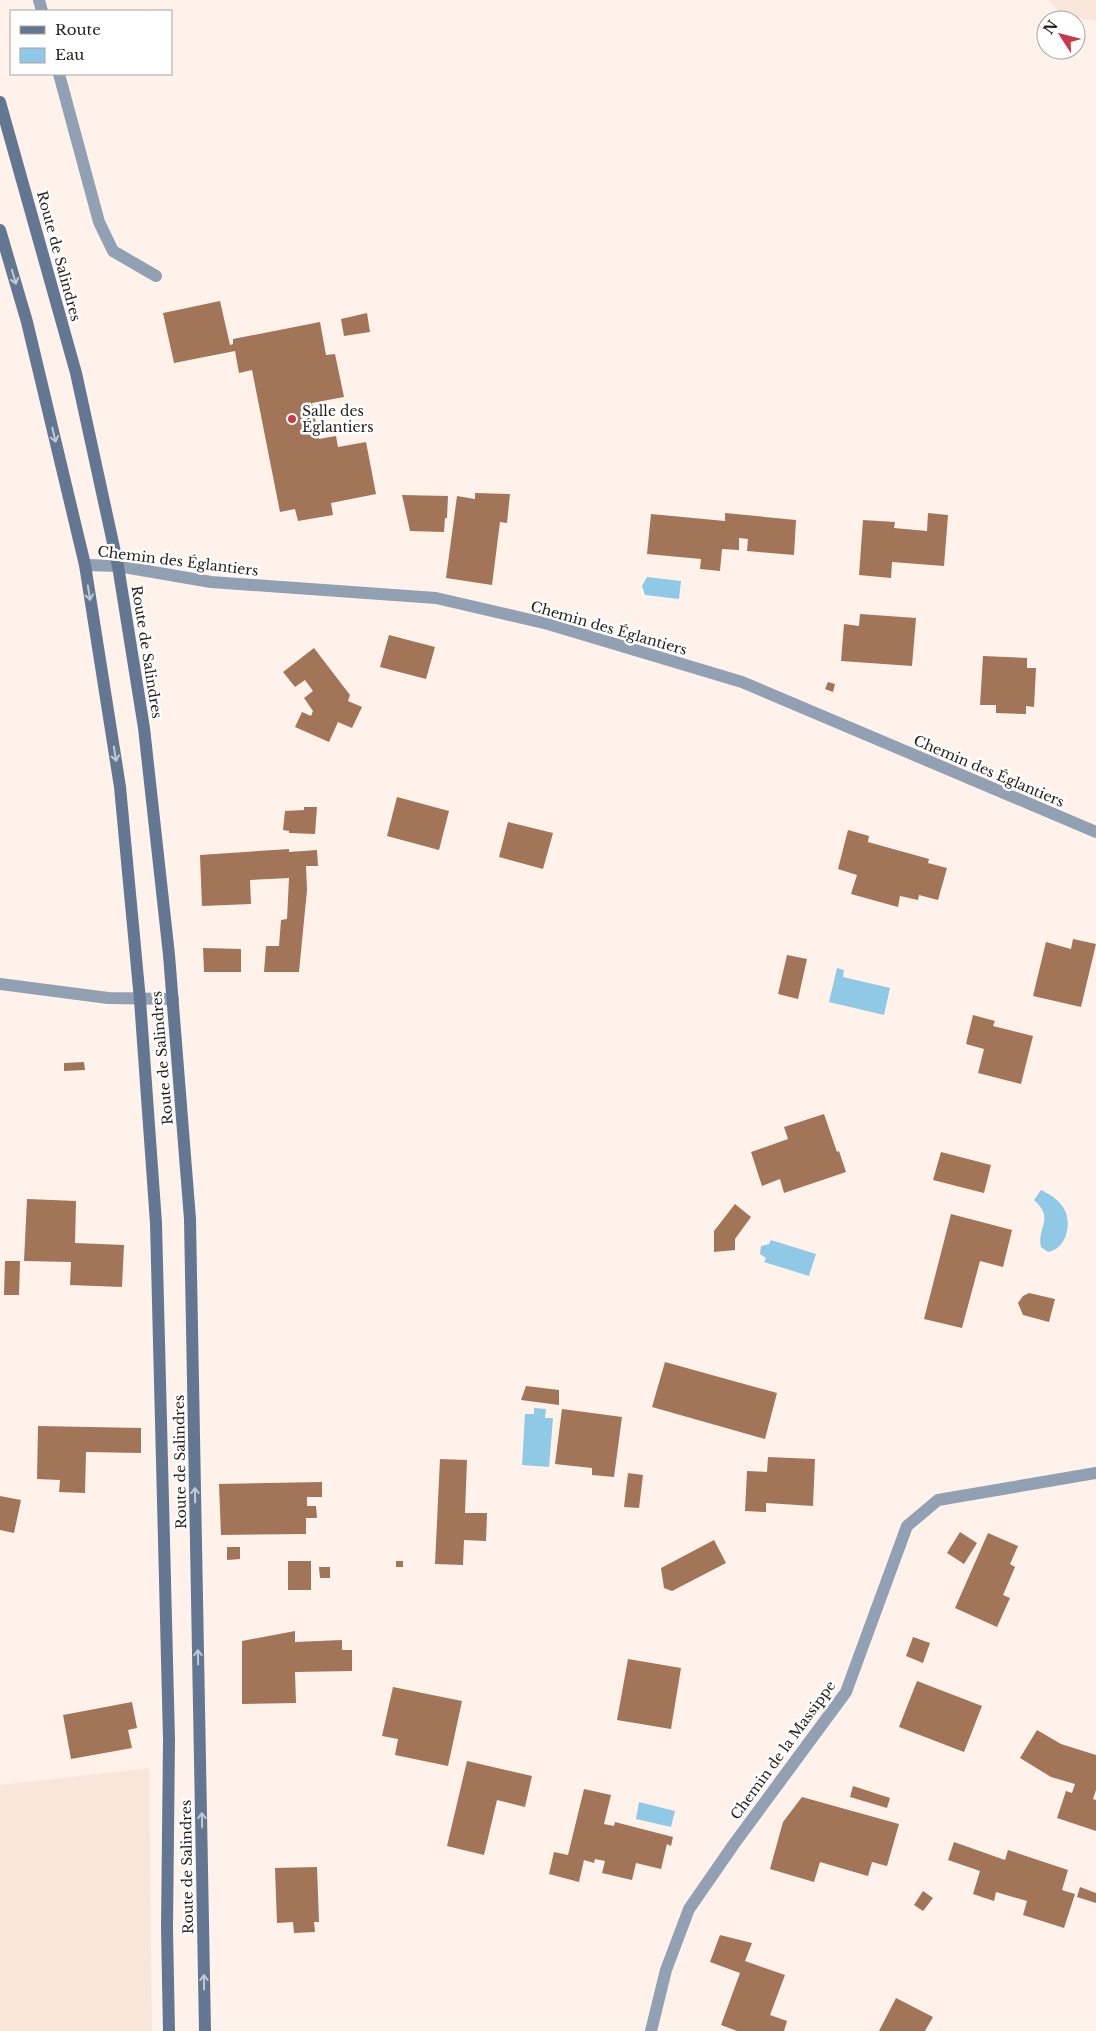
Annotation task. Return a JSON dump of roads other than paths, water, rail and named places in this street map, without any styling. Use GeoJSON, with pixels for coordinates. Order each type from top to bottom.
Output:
{"type":"FeatureCollection","features":[{"type":"Feature","properties":{"kind":"main road","name":"Route de Salindres"},"geometry":{"type":"LineString","coordinates":[[0,102],[76,373],[118,566],[144,728],[173,999],[190,1219],[205,2031]]}},
{"type":"Feature","properties":{"kind":"main road","name":"Route de Salindres"},"geometry":{"type":"LineString","coordinates":[[0,230],[27,322],[85,565],[120,787],[140,1000],[156,1224],[169,1739],[167,1928],[170,2031]]}},
{"type":"Feature","properties":{"kind":"street"},"geometry":{"type":"LineString","coordinates":[[59,75],[99,222],[113,251],[156,276]]}},
{"type":"Feature","properties":{"kind":"street","name":"Chemin des Églantiers"},"geometry":{"type":"LineString","coordinates":[[85,565],[118,566],[211,582],[436,598],[548,624],[742,682],[1096,832]]}},
{"type":"Feature","properties":{"kind":"street"},"geometry":{"type":"LineString","coordinates":[[0,984],[108,998],[140,1000],[173,999]]}},
{"type":"Feature","properties":{"kind":"street","name":"Chemin de la Massippe"},"geometry":{"type":"LineString","coordinates":[[651,2031],[666,1970],[689,1909],[734,1844],[846,1692],[907,1526],[938,1500],[1096,1473]]}},
{"type":"Feature","properties":{"kind":"water"},"geometry":{"type":"Polygon","coordinates":[[[647,577],[681,581],[679,599],[645,595],[642,586],[647,577]]]}},
{"type":"Feature","properties":{"kind":"water"},"geometry":{"type":"Polygon","coordinates":[[[837,968],[844,970],[843,977],[890,988],[884,1015],[829,1002],[837,968]]]}},
{"type":"Feature","properties":{"kind":"water"},"geometry":{"type":"Polygon","coordinates":[[[1041,1190],[1061,1204],[1068,1220],[1064,1240],[1055,1250],[1048,1252],[1041,1247],[1040,1240],[1044,1223],[1043,1212],[1034,1200],[1041,1190]]]}},
{"type":"Feature","properties":{"kind":"water"},"geometry":{"type":"Polygon","coordinates":[[[771,1240],[816,1254],[809,1276],[764,1262],[766,1258],[760,1254],[761,1246],[769,1244],[771,1240]]]}},
{"type":"Feature","properties":{"kind":"water"},"geometry":{"type":"Polygon","coordinates":[[[534,1408],[546,1409],[545,1418],[553,1418],[549,1467],[522,1465],[525,1414],[534,1414],[534,1408]]]}},
{"type":"Feature","properties":{"kind":"water"},"geometry":{"type":"Polygon","coordinates":[[[639,1802],[675,1811],[671,1827],[636,1819],[639,1802]]]}},
{"type":"Feature","properties":{"kind":"place","name":"Salle des Églantiers"},"geometry":{"type":"Point","coordinates":[292,419]}}]}
